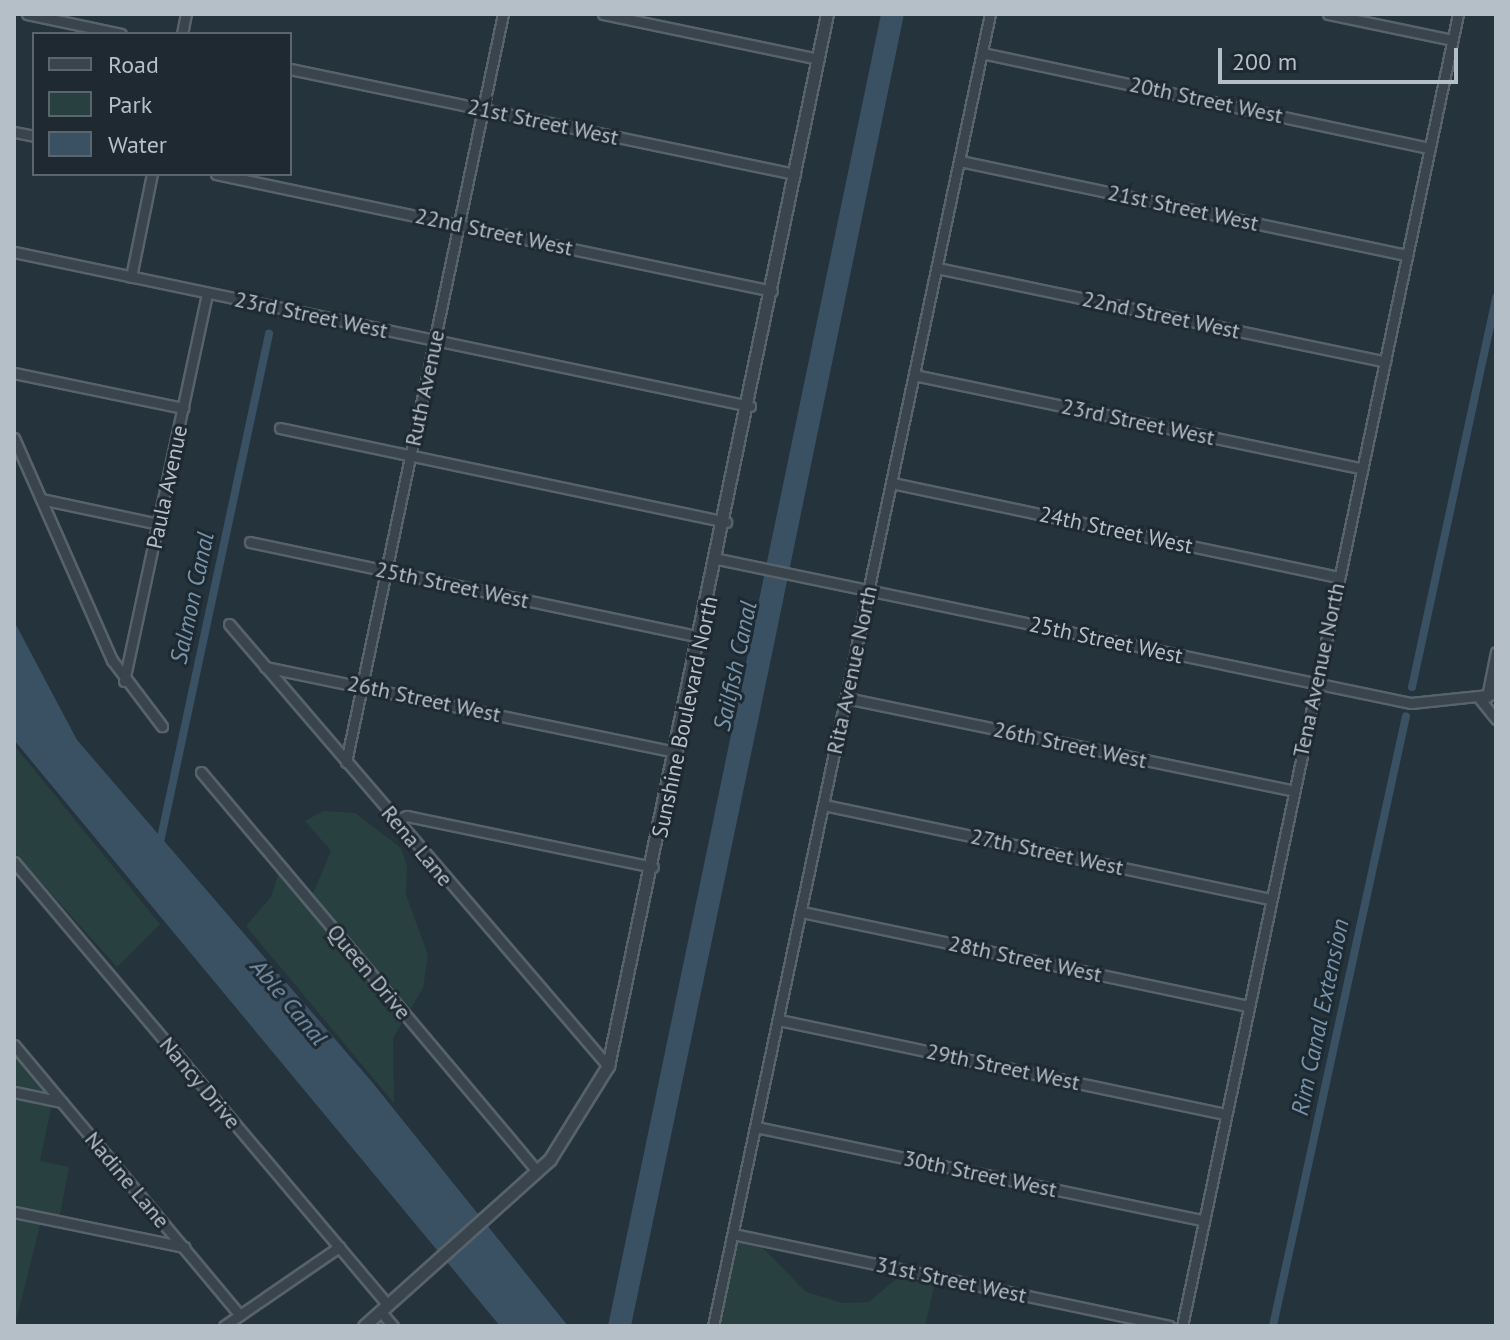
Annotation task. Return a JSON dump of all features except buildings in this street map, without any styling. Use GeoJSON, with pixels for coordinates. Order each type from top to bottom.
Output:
{"type":"FeatureCollection","features":[{"type":"Feature","properties":{"kind":"street"},"geometry":{"type":"LineString","coordinates":[[27,14],[112,32]]}},
{"type":"Feature","properties":{"kind":"street","name":"Ruth Avenue"},"geometry":{"type":"LineString","coordinates":[[346,762],[503,14]]}},
{"type":"Feature","properties":{"kind":"street"},"geometry":{"type":"LineString","coordinates":[[603,14],[818,59]]}},
{"type":"Feature","properties":{"kind":"street","name":"Sunshine Boulevard North"},"geometry":{"type":"LineString","coordinates":[[364,1326],[537,1171],[583,1116],[608,1066],[726,522],[827,14]]}},
{"type":"Feature","properties":{"kind":"street","name":"Rita Avenue North"},"geometry":{"type":"LineString","coordinates":[[713,1326],[990,14]]}},
{"type":"Feature","properties":{"kind":"street"},"geometry":{"type":"LineString","coordinates":[[1328,14],[1452,40]]}},
{"type":"Feature","properties":{"kind":"street","name":"Tena Avenue North"},"geometry":{"type":"LineString","coordinates":[[1182,1326],[1458,14]]}},
{"type":"Feature","properties":{"kind":"street","name":"20th Street West"},"geometry":{"type":"LineString","coordinates":[[982,53],[1430,148]]}},
{"type":"Feature","properties":{"kind":"street","name":"21st Street West"},"geometry":{"type":"LineString","coordinates":[[292,69],[795,174]]}},
{"type":"Feature","properties":{"kind":"street","name":"21st Street West"},"geometry":{"type":"LineString","coordinates":[[960,161],[1407,255]]}},
{"type":"Feature","properties":{"kind":"street"},"geometry":{"type":"LineString","coordinates":[[131,277],[152,176]]}},
{"type":"Feature","properties":{"kind":"street","name":"22nd Street West"},"geometry":{"type":"LineString","coordinates":[[226,176],[772,291]]}},
{"type":"Feature","properties":{"kind":"street","name":"23rd Street West"},"geometry":{"type":"LineString","coordinates":[[14,252],[750,406]]}},
{"type":"Feature","properties":{"kind":"street","name":"22nd Street West"},"geometry":{"type":"LineString","coordinates":[[937,268],[1385,362]]}},
{"type":"Feature","properties":{"kind":"street","name":"Paula Avenue"},"geometry":{"type":"LineString","coordinates":[[124,681],[207,293]]}},
{"type":"Feature","properties":{"kind":"street"},"geometry":{"type":"LineString","coordinates":[[14,373],[183,408]]}},
{"type":"Feature","properties":{"kind":"street","name":"23rd Street West"},"geometry":{"type":"LineString","coordinates":[[914,375],[1362,469]]}},
{"type":"Feature","properties":{"kind":"street"},"geometry":{"type":"LineString","coordinates":[[280,428],[726,522]]}},
{"type":"Feature","properties":{"kind":"street"},"geometry":{"type":"LineString","coordinates":[[14,438],[124,681],[162,726]]}},
{"type":"Feature","properties":{"kind":"street","name":"24th Street West"},"geometry":{"type":"LineString","coordinates":[[892,483],[1339,577]]}},
{"type":"Feature","properties":{"kind":"street"},"geometry":{"type":"LineString","coordinates":[[41,499],[159,524]]}},
{"type":"Feature","properties":{"kind":"street","name":"25th Street West"},"geometry":{"type":"LineString","coordinates":[[250,542],[701,637]]}},
{"type":"Feature","properties":{"kind":"street","name":"25th Street West"},"geometry":{"type":"LineString","coordinates":[[718,559],[1411,703],[1487,697]]}},
{"type":"Feature","properties":{"kind":"street","name":"Rena Lane"},"geometry":{"type":"LineString","coordinates":[[229,624],[608,1066]]}},
{"type":"Feature","properties":{"kind":"street"},"geometry":{"type":"LineString","coordinates":[[1496,652],[1487,697],[1496,719]]}},
{"type":"Feature","properties":{"kind":"street","name":"26th Street West"},"geometry":{"type":"LineString","coordinates":[[265,667],[677,752]]}},
{"type":"Feature","properties":{"kind":"street","name":"26th Street West"},"geometry":{"type":"LineString","coordinates":[[846,698],[1294,791]]}},
{"type":"Feature","properties":{"kind":"street","name":"Queen Drive"},"geometry":{"type":"LineString","coordinates":[[201,772],[537,1171]]}},
{"type":"Feature","properties":{"kind":"street","name":"27th Street West"},"geometry":{"type":"LineString","coordinates":[[824,805],[1271,899]]}},
{"type":"Feature","properties":{"kind":"street"},"geometry":{"type":"LineString","coordinates":[[395,820],[407,816],[653,867]]}},
{"type":"Feature","properties":{"kind":"street","name":"Nancy Drive"},"geometry":{"type":"LineString","coordinates":[[14,862],[339,1247],[384,1308],[393,1326]]}},
{"type":"Feature","properties":{"kind":"street","name":"28th Street West"},"geometry":{"type":"LineString","coordinates":[[802,912],[1249,1006]]}},
{"type":"Feature","properties":{"kind":"street","name":"29th Street West"},"geometry":{"type":"LineString","coordinates":[[779,1020],[1226,1114]]}},
{"type":"Feature","properties":{"kind":"street","name":"Nadine Lane"},"geometry":{"type":"LineString","coordinates":[[14,1045],[240,1315]]}},
{"type":"Feature","properties":{"kind":"street"},"geometry":{"type":"LineString","coordinates":[[14,1092],[62,1102]]}},
{"type":"Feature","properties":{"kind":"street","name":"30th Street West"},"geometry":{"type":"LineString","coordinates":[[756,1127],[1204,1221]]}},
{"type":"Feature","properties":{"kind":"street"},"geometry":{"type":"LineString","coordinates":[[14,1212],[184,1247]]}},
{"type":"Feature","properties":{"kind":"street","name":"31st Street West"},"geometry":{"type":"LineString","coordinates":[[733,1234],[1169,1326]]}},
{"type":"Feature","properties":{"kind":"street"},"geometry":{"type":"LineString","coordinates":[[224,1326],[339,1247]]}},
{"type":"Feature","properties":{"kind":"green space"},"geometry":{"type":"Polygon","coordinates":[[[14,745],[160,924],[117,967],[14,852],[14,745]]]}},
{"type":"Feature","properties":{"kind":"green space"},"geometry":{"type":"Polygon","coordinates":[[[323,811],[355,813],[401,848],[407,866],[406,895],[428,955],[423,988],[393,1038],[394,1103],[246,926],[271,897],[281,866],[312,896],[331,851],[305,821],[323,811]]]}},
{"type":"Feature","properties":{"kind":"green space"},"geometry":{"type":"Polygon","coordinates":[[[14,1047],[54,1094],[40,1161],[69,1167],[60,1215],[42,1217],[15,1326],[14,1047]]]}},
{"type":"Feature","properties":{"kind":"green space"},"geometry":{"type":"Polygon","coordinates":[[[733,1233],[756,1241],[806,1292],[843,1303],[869,1302],[909,1268],[937,1274],[925,1326],[720,1326],[733,1233]]]}},
{"type":"Feature","properties":{"kind":"water"},"geometry":{"type":"Polygon","coordinates":[[[881,14],[904,14],[773,649],[631,1326],[608,1326],[881,14]]]}},
{"type":"Feature","properties":{"kind":"water","name":"Able Canal"},"geometry":{"type":"Polygon","coordinates":[[[14,621],[77,740],[372,1082],[568,1326],[500,1326],[14,740],[14,621]]]}},
{"type":"Feature","properties":{"kind":"waterway","name":"Rim Canal Extension"},"geometry":{"type":"LineString","coordinates":[[1412,687],[1496,297]]}},
{"type":"Feature","properties":{"kind":"waterway","name":"Salmon Canal"},"geometry":{"type":"LineString","coordinates":[[159,847],[269,334]]}},
{"type":"Feature","properties":{"kind":"waterway","name":"Rim Canal Extension"},"geometry":{"type":"LineString","coordinates":[[1273,1326],[1406,716]]}},
{"type":"Feature","properties":{"kind":"water label","name":"Sailfish Canal"},"geometry":{"type":"Point","coordinates":[735,666]}}]}
